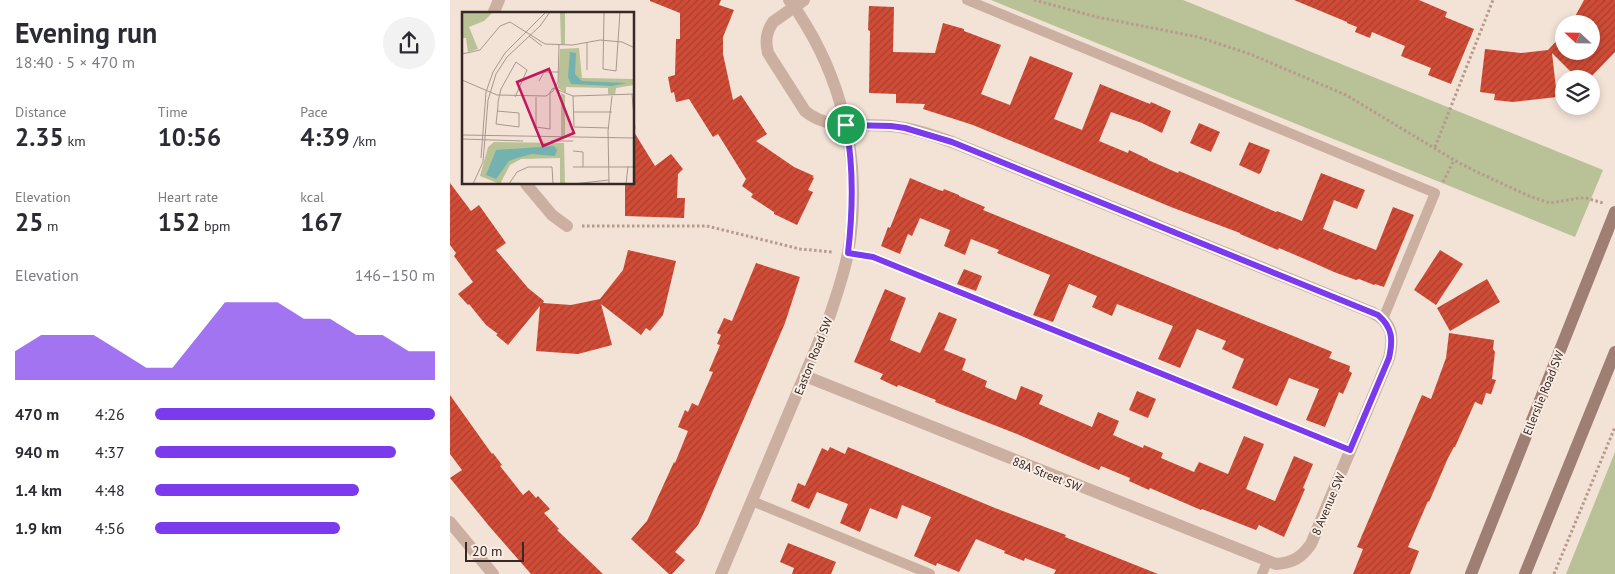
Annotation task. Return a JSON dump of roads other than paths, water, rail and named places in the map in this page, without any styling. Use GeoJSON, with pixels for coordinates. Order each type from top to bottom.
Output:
{"type":"FeatureCollection","features":[{"type":"Feature","properties":{"kind":"main road","name":"Ellerslie Road SW"},"geometry":{"type":"LineString","coordinates":[[1471,574],[1611,209]]}},
{"type":"Feature","properties":{"kind":"main road"},"geometry":{"type":"LineString","coordinates":[[1525,574],[1615,352]]}},
{"type":"Feature","properties":{"kind":"street"},"geometry":{"type":"LineString","coordinates":[[494,12],[499,0]]}},
{"type":"Feature","properties":{"kind":"street","name":"Easton Road SW"},"geometry":{"type":"LineString","coordinates":[[720,574],[805,376],[832,307],[848,253],[853,182],[851,150],[846,125],[827,64],[796,2],[770,26],[765,42],[768,53],[805,111],[820,121],[846,125]]}},
{"type":"Feature","properties":{"kind":"street"},"geometry":{"type":"LineString","coordinates":[[846,125],[905,128],[952,142],[1372,312],[1386,323]]}},
{"type":"Feature","properties":{"kind":"street"},"geometry":{"type":"LineString","coordinates":[[527,185],[552,215],[567,226]]}},
{"type":"Feature","properties":{"kind":"street","name":"8 Avenue SW"},"geometry":{"type":"LineString","coordinates":[[1291,562],[1304,553],[1312,544],[1389,358],[1392,346],[1386,323]]}},
{"type":"Feature","properties":{"kind":"street","name":"88A Street SW"},"geometry":{"type":"LineString","coordinates":[[805,376],[1265,568],[1291,562]]}},
{"type":"Feature","properties":{"kind":"street"},"geometry":{"type":"LineString","coordinates":[[450,522],[493,574]]}},
{"type":"Feature","properties":{"kind":"lane"},"geometry":{"type":"LineString","coordinates":[[968,0],[1435,193],[1386,323]]}},
{"type":"Feature","properties":{"kind":"lane"},"geometry":{"type":"LineString","coordinates":[[848,253],[873,257],[1350,450]]}},
{"type":"Feature","properties":{"kind":"lane"},"geometry":{"type":"LineString","coordinates":[[752,501],[930,574]]}}]}
